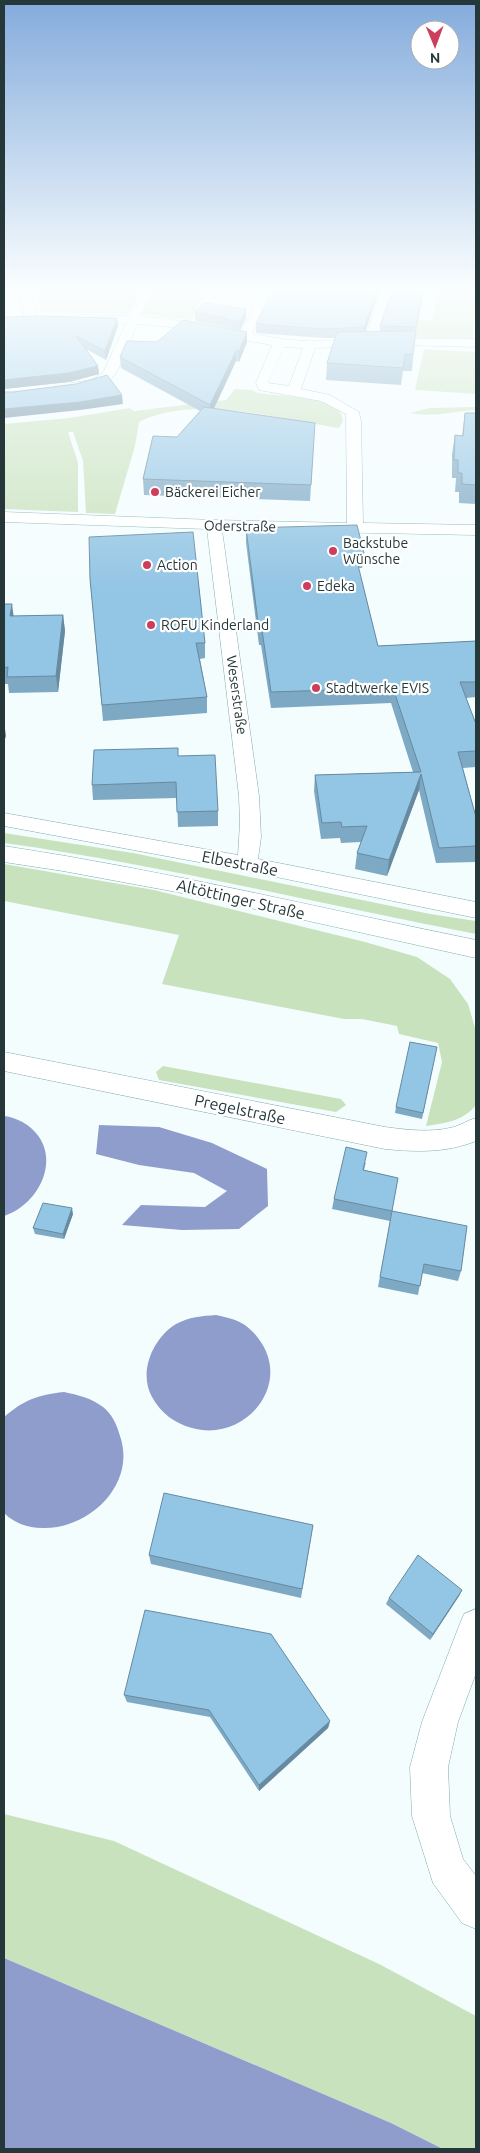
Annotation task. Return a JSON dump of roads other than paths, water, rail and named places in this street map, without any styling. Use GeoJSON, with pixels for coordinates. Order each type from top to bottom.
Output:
{"type":"FeatureCollection","features":[{"type":"Feature","properties":{"kind":"main road","name":"Altöttinger Straße"},"geometry":{"type":"LineString","coordinates":[[4,854],[62,862],[197,888],[476,949]]}},
{"type":"Feature","properties":{"kind":"street"},"geometry":{"type":"LineString","coordinates":[[277,389],[325,398],[352,412],[354,422],[354,528]]}},
{"type":"Feature","properties":{"kind":"street","name":"Oderstraße"},"geometry":{"type":"LineString","coordinates":[[4,518],[214,525],[476,530]]}},
{"type":"Feature","properties":{"kind":"street","name":"Weserstraße"},"geometry":{"type":"LineString","coordinates":[[214,525],[242,732],[251,817],[251,846],[247,864]]}},
{"type":"Feature","properties":{"kind":"street","name":"Elbestraße"},"geometry":{"type":"LineString","coordinates":[[4,820],[247,864],[476,910]]}},
{"type":"Feature","properties":{"kind":"street","name":"Pregelstraße"},"geometry":{"type":"LineString","coordinates":[[4,1061],[386,1138],[414,1141],[437,1140],[454,1137],[476,1128]]}},
{"type":"Feature","properties":{"kind":"street"},"geometry":{"type":"LineString","coordinates":[[476,1626],[440,1722],[429,1767],[431,1816],[447,1869],[476,1909]]}},
{"type":"Feature","properties":{"kind":"water"},"geometry":{"type":"Polygon","coordinates":[[[4,1116],[19,1120],[31,1128],[41,1139],[46,1165],[43,1178],[37,1190],[28,1201],[17,1210],[4,1216],[4,1116]]]}},
{"type":"Feature","properties":{"kind":"water"},"geometry":{"type":"Polygon","coordinates":[[[99,1125],[159,1127],[212,1143],[267,1169],[268,1206],[239,1229],[182,1230],[122,1225],[141,1205],[205,1207],[227,1191],[194,1173],[139,1165],[96,1154],[99,1125]]]}},
{"type":"Feature","properties":{"kind":"water"},"geometry":{"type":"Polygon","coordinates":[[[216,1315],[242,1323],[258,1338],[268,1356],[270,1374],[267,1391],[258,1406],[246,1418],[230,1427],[212,1430],[192,1428],[169,1417],[156,1403],[148,1387],[147,1367],[155,1347],[168,1330],[186,1320],[216,1315]]]}},
{"type":"Feature","properties":{"kind":"water"},"geometry":{"type":"Polygon","coordinates":[[[64,1392],[94,1401],[112,1416],[119,1432],[123,1454],[121,1471],[115,1487],[105,1501],[91,1513],[59,1527],[42,1528],[26,1526],[12,1520],[4,1513],[4,1417],[31,1399],[64,1392]]]}},
{"type":"Feature","properties":{"kind":"water"},"geometry":{"type":"Polygon","coordinates":[[[4,1958],[391,2123],[443,2149],[4,2149],[4,1958]]]}},
{"type":"Feature","properties":{"kind":"place","name":"Bäckerei Eicher"},"geometry":{"type":"Point","coordinates":[155,492]}},
{"type":"Feature","properties":{"kind":"place","name":"Backstube Wünsche"},"geometry":{"type":"Point","coordinates":[333,551]}},
{"type":"Feature","properties":{"kind":"place","name":"Action"},"geometry":{"type":"Point","coordinates":[147,565]}},
{"type":"Feature","properties":{"kind":"place","name":"Edeka"},"geometry":{"type":"Point","coordinates":[307,586]}},
{"type":"Feature","properties":{"kind":"place","name":"ROFU Kinderland"},"geometry":{"type":"Point","coordinates":[151,625]}},
{"type":"Feature","properties":{"kind":"place","name":"Stadtwerke EVIS"},"geometry":{"type":"Point","coordinates":[316,688]}}]}
